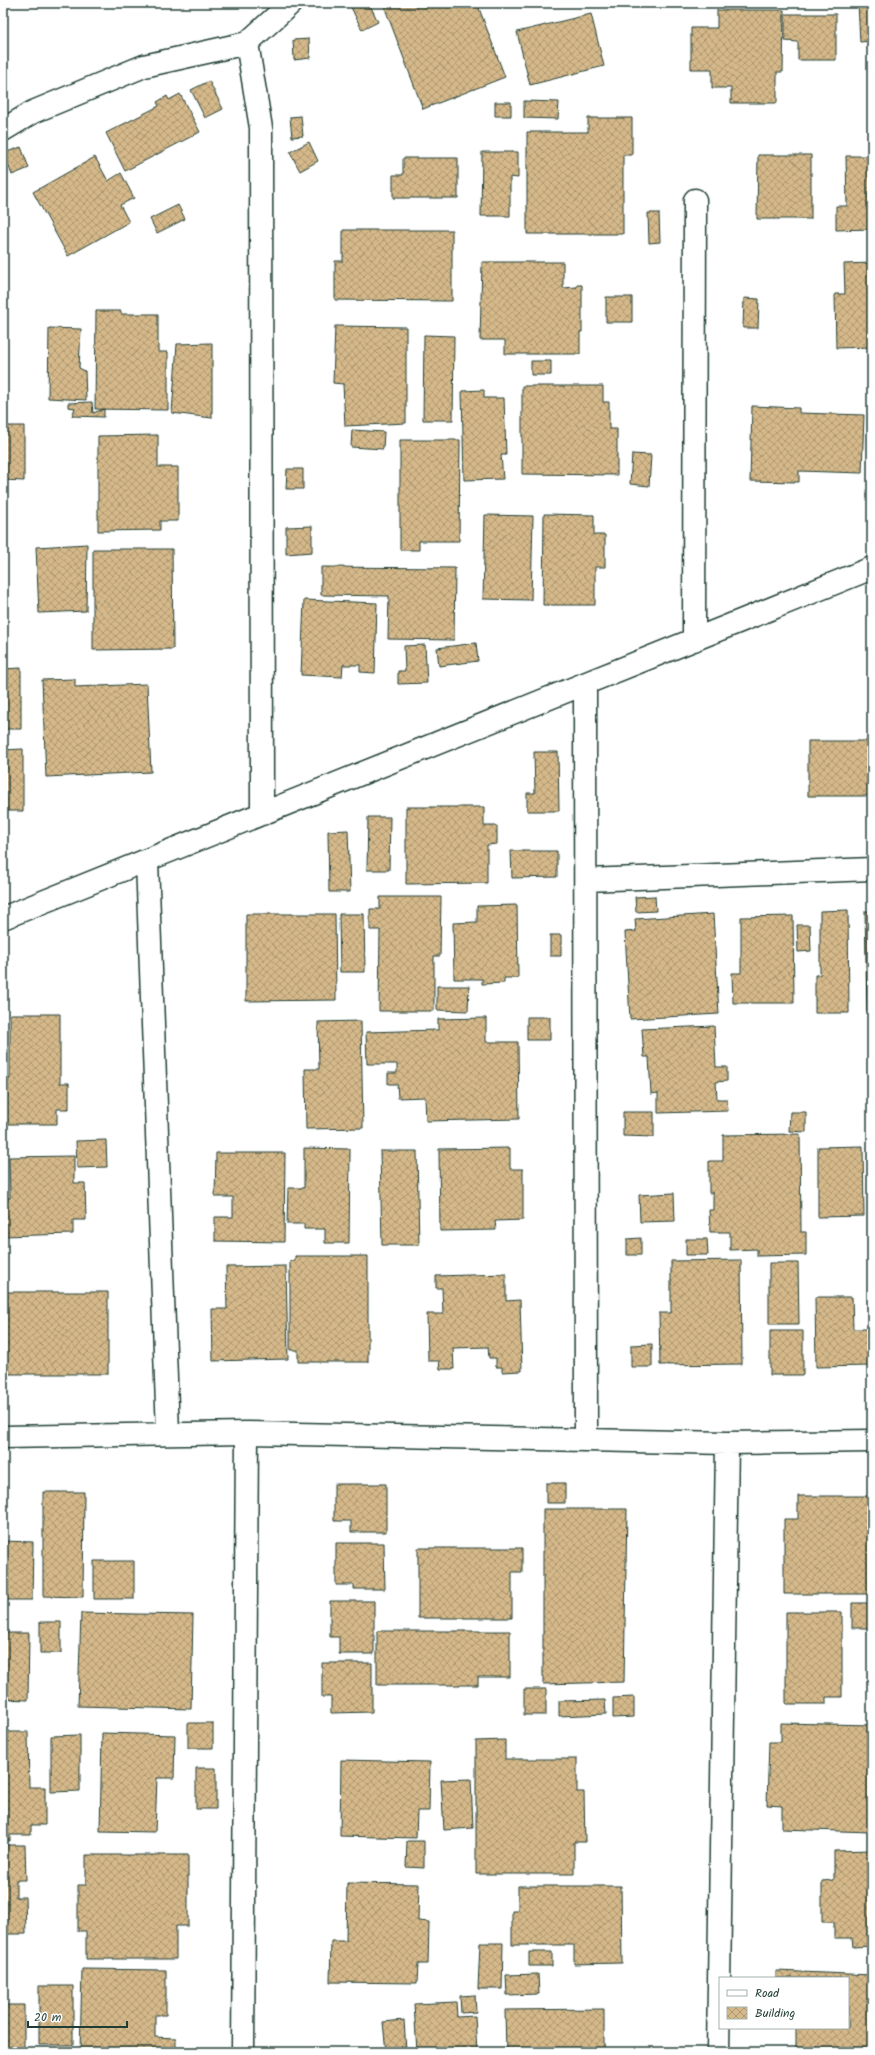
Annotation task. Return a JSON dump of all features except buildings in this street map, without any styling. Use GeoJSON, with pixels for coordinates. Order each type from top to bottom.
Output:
{"type":"FeatureCollection","features":[{"type":"Feature","properties":{"kind":"street"},"geometry":{"type":"LineString","coordinates":[[3,130],[33,112],[144,66],[247,43],[291,3]]}},
{"type":"Feature","properties":{"kind":"street"},"geometry":{"type":"LineString","coordinates":[[247,43],[261,128],[262,814]]}},
{"type":"Feature","properties":{"kind":"street"},"geometry":{"type":"LineString","coordinates":[[694,640],[695,200]]}},
{"type":"Feature","properties":{"kind":"street"},"geometry":{"type":"LineString","coordinates":[[3,918],[872,568]]}},
{"type":"Feature","properties":{"kind":"street"},"geometry":{"type":"LineString","coordinates":[[584,684],[586,880],[586,1439]]}},
{"type":"Feature","properties":{"kind":"street"},"geometry":{"type":"LineString","coordinates":[[147,860],[168,1433]]}},
{"type":"Feature","properties":{"kind":"street"},"geometry":{"type":"LineString","coordinates":[[586,880],[872,869]]}},
{"type":"Feature","properties":{"kind":"street"},"geometry":{"type":"LineString","coordinates":[[3,1437],[168,1433],[247,1433],[727,1443],[872,1441]]}},
{"type":"Feature","properties":{"kind":"street"},"geometry":{"type":"LineString","coordinates":[[243,2052],[247,1433]]}},
{"type":"Feature","properties":{"kind":"street"},"geometry":{"type":"LineString","coordinates":[[719,1977],[727,1443]]}},
{"type":"Feature","properties":{"kind":"street"},"geometry":{"type":"LineString","coordinates":[[718,2052],[719,1984]]}},
{"type":"Feature","properties":{"kind":"path"},"geometry":{"type":"LineString","coordinates":[[3,7],[8,3]]}}]}
